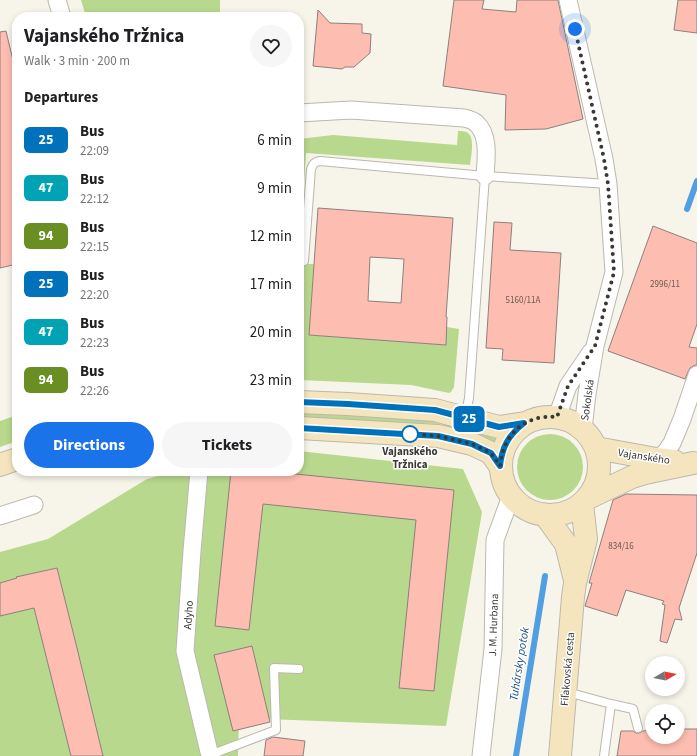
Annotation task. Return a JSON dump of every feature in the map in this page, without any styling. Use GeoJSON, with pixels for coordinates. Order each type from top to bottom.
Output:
{"type":"FeatureCollection","features":[{"type":"Feature","properties":{"kind":"main road","name":"Vajanského"},"geometry":{"type":"LineString","coordinates":[[304,402],[435,410],[499,427],[524,423],[537,418],[550,416],[566,419],[583,429],[596,448],[598,456],[599,465],[596,482],[593,491],[585,501]]}},
{"type":"Feature","properties":{"kind":"main road","name":"Vajanského"},"geometry":{"type":"LineString","coordinates":[[524,423],[507,441],[503,449],[500,466],[505,487],[511,496],[526,509],[535,513],[556,515],[567,512],[632,477],[645,473],[695,464]]}},
{"type":"Feature","properties":{"kind":"main road","name":"Vajanského"},"geometry":{"type":"LineString","coordinates":[[304,428],[438,436],[472,444],[485,450],[491,453],[500,466]]}},
{"type":"Feature","properties":{"kind":"main road","name":"Vajanského"},"geometry":{"type":"LineString","coordinates":[[596,448],[656,460],[695,464]]}},
{"type":"Feature","properties":{"kind":"main road"},"geometry":{"type":"LineString","coordinates":[[0,465],[12,461]]}},
{"type":"Feature","properties":{"kind":"main road","name":"Fiľakovská cesta"},"geometry":{"type":"LineString","coordinates":[[560,756],[573,597],[586,540],[585,501]]}},
{"type":"Feature","properties":{"kind":"main road","name":"Fiľakovská cesta"},"geometry":{"type":"LineString","coordinates":[[545,515],[566,544],[575,583]]}},
{"type":"Feature","properties":{"kind":"street"},"geometry":{"type":"LineString","coordinates":[[57,0],[61,12]]}},
{"type":"Feature","properties":{"kind":"street","name":"Sokolská"},"geometry":{"type":"LineString","coordinates":[[568,0],[604,159],[608,184],[614,272],[595,346],[583,429]]}},
{"type":"Feature","properties":{"kind":"street"},"geometry":{"type":"LineString","coordinates":[[304,113],[351,110],[464,118],[471,120],[476,122],[480,127],[486,143],[485,176]]}},
{"type":"Feature","properties":{"kind":"street","name":"Sokolská"},"geometry":{"type":"LineString","coordinates":[[557,417],[568,386],[595,346]]}},
{"type":"Feature","properties":{"kind":"street"},"geometry":{"type":"LineString","coordinates":[[656,460],[665,453],[672,443],[697,376]]}},
{"type":"Feature","properties":{"kind":"street","name":"Adyho"},"geometry":{"type":"LineString","coordinates":[[198,476],[185,651],[210,756]]}},
{"type":"Feature","properties":{"kind":"street","name":"J. M. Hurbana"},"geometry":{"type":"LineString","coordinates":[[481,756],[493,649],[496,540],[511,496]]}},
{"type":"Feature","properties":{"kind":"street"},"geometry":{"type":"LineString","coordinates":[[0,516],[34,505]]}},
{"type":"Feature","properties":{"kind":"lane"},"geometry":{"type":"LineString","coordinates":[[304,261],[311,169],[316,161],[485,176],[608,184]]}},
{"type":"Feature","properties":{"kind":"lane"},"geometry":{"type":"LineString","coordinates":[[465,418],[469,398],[485,176]]}},
{"type":"Feature","properties":{"kind":"lane"},"geometry":{"type":"LineString","coordinates":[[210,756],[276,730],[274,668],[299,669]]}},
{"type":"Feature","properties":{"kind":"lane"},"geometry":{"type":"LineString","coordinates":[[565,692],[633,710],[638,728]]}},
{"type":"Feature","properties":{"kind":"lane"},"geometry":{"type":"LineString","coordinates":[[604,756],[611,704]]}},
{"type":"Feature","properties":{"kind":"green space"},"geometry":{"type":"Polygon","coordinates":[[[81,0],[220,0],[220,12],[85,12],[81,0]]]}},
{"type":"Feature","properties":{"kind":"green space"},"geometry":{"type":"Polygon","coordinates":[[[458,131],[464,131],[470,135],[472,148],[470,165],[306,153],[304,182],[304,138],[333,135],[457,145],[458,131]]]}},
{"type":"Feature","properties":{"kind":"green space"},"geometry":{"type":"Polygon","coordinates":[[[304,264],[314,264],[309,335],[445,345],[447,327],[459,329],[454,387],[451,392],[449,393],[411,385],[304,380],[304,264]]]}},
{"type":"Feature","properties":{"kind":"green space"},"geometry":{"type":"Polygon","coordinates":[[[304,412],[441,419],[476,428],[502,439],[498,444],[473,433],[440,424],[304,419],[304,412]]]}},
{"type":"Feature","properties":{"kind":"green space"},"geometry":{"type":"Polygon","coordinates":[[[12,417],[12,443],[0,447],[0,421],[12,417]]]}},
{"type":"Feature","properties":{"kind":"green space"},"geometry":{"type":"Polygon","coordinates":[[[544,434],[556,434],[563,436],[574,443],[581,454],[583,467],[581,480],[574,491],[563,498],[556,500],[544,500],[537,498],[526,491],[519,480],[517,473],[517,461],[519,454],[526,443],[537,436],[544,434]]]}},
{"type":"Feature","properties":{"kind":"green space"},"geometry":{"type":"Polygon","coordinates":[[[304,452],[463,469],[482,512],[446,726],[239,718],[238,756],[0,756],[0,552],[48,539],[147,479],[158,476],[304,476],[304,452]]]}},
{"type":"Feature","properties":{"kind":"building"},"geometry":{"type":"Polygon","coordinates":[[[454,0],[484,0],[482,9],[516,12],[517,0],[558,0],[583,119],[546,129],[505,130],[506,95],[443,86],[454,0]]]}},
{"type":"Feature","properties":{"kind":"building"},"geometry":{"type":"Polygon","coordinates":[[[678,0],[697,0],[697,33],[674,30],[678,0]]]}},
{"type":"Feature","properties":{"kind":"building"},"geometry":{"type":"Polygon","coordinates":[[[318,10],[330,23],[362,24],[362,33],[371,34],[370,53],[354,67],[345,67],[342,69],[313,66],[318,10]]]}},
{"type":"Feature","properties":{"kind":"building"},"geometry":{"type":"Polygon","coordinates":[[[6,31],[12,56],[12,265],[0,268],[0,32],[6,31]]]}},
{"type":"Feature","properties":{"kind":"building"},"geometry":{"type":"Polygon","coordinates":[[[318,208],[453,218],[446,317],[446,345],[309,335],[318,208]],[[370,257],[368,301],[401,303],[404,259],[370,257]]]}},
{"type":"Feature","properties":{"kind":"building"},"geometry":{"type":"Polygon","coordinates":[[[494,222],[512,223],[510,250],[561,253],[554,363],[502,360],[503,349],[486,348],[494,222]]]}},
{"type":"Feature","properties":{"kind":"building"},"geometry":{"type":"Polygon","coordinates":[[[653,226],[697,243],[697,324],[689,347],[697,348],[697,365],[690,368],[685,379],[608,351],[653,226]]]}},
{"type":"Feature","properties":{"kind":"building"},"geometry":{"type":"Polygon","coordinates":[[[304,475],[454,490],[434,691],[399,688],[416,520],[263,504],[249,630],[215,626],[230,476],[304,475]]]}},
{"type":"Feature","properties":{"kind":"building"},"geometry":{"type":"Polygon","coordinates":[[[626,494],[697,495],[697,553],[679,608],[682,620],[675,619],[667,643],[660,641],[665,605],[662,604],[664,601],[626,590],[617,616],[585,606],[592,583],[589,583],[613,500],[626,494]]]}},
{"type":"Feature","properties":{"kind":"building"},"geometry":{"type":"Polygon","coordinates":[[[57,568],[103,756],[71,756],[34,608],[0,616],[0,583],[17,578],[16,577],[57,568]]]}},
{"type":"Feature","properties":{"kind":"building"},"geometry":{"type":"Polygon","coordinates":[[[252,646],[270,722],[233,731],[214,655],[252,646]]]}},
{"type":"Feature","properties":{"kind":"building"},"geometry":{"type":"Polygon","coordinates":[[[685,729],[697,729],[697,756],[617,756],[621,731],[633,731],[639,733],[645,731],[645,744],[685,744],[685,729]]]}},
{"type":"Feature","properties":{"kind":"building"},"geometry":{"type":"Polygon","coordinates":[[[273,737],[305,741],[303,756],[264,756],[266,740],[273,737]]]}},
{"type":"Feature","properties":{"kind":"waterway","name":"Tuhársky potok"},"geometry":{"type":"LineString","coordinates":[[687,209],[697,181]]}},
{"type":"Feature","properties":{"kind":"waterway","name":"Tuhársky potok"},"geometry":{"type":"LineString","coordinates":[[516,756],[545,576]]}},
{"type":"Feature","properties":{"kind":"bus line","name":"25"},"geometry":{"type":"LineString","coordinates":[[304,402],[435,410],[499,427],[524,423],[507,441],[503,449],[500,466],[491,453],[472,444],[438,436],[304,428]]}},
{"type":"Feature","properties":{"kind":"place","name":"Vajanského Tržnica"},"geometry":{"type":"Point","coordinates":[410,434]}},
{"type":"Feature","properties":{"kind":"route"},"geometry":{"type":"LineString","coordinates":[[410,434],[438,436],[472,444],[491,453],[500,466],[503,449],[512,434],[518,428],[524,423],[537,418],[550,416],[557,417],[568,386],[595,346],[614,272],[608,184],[604,159],[575,29]]}}]}
